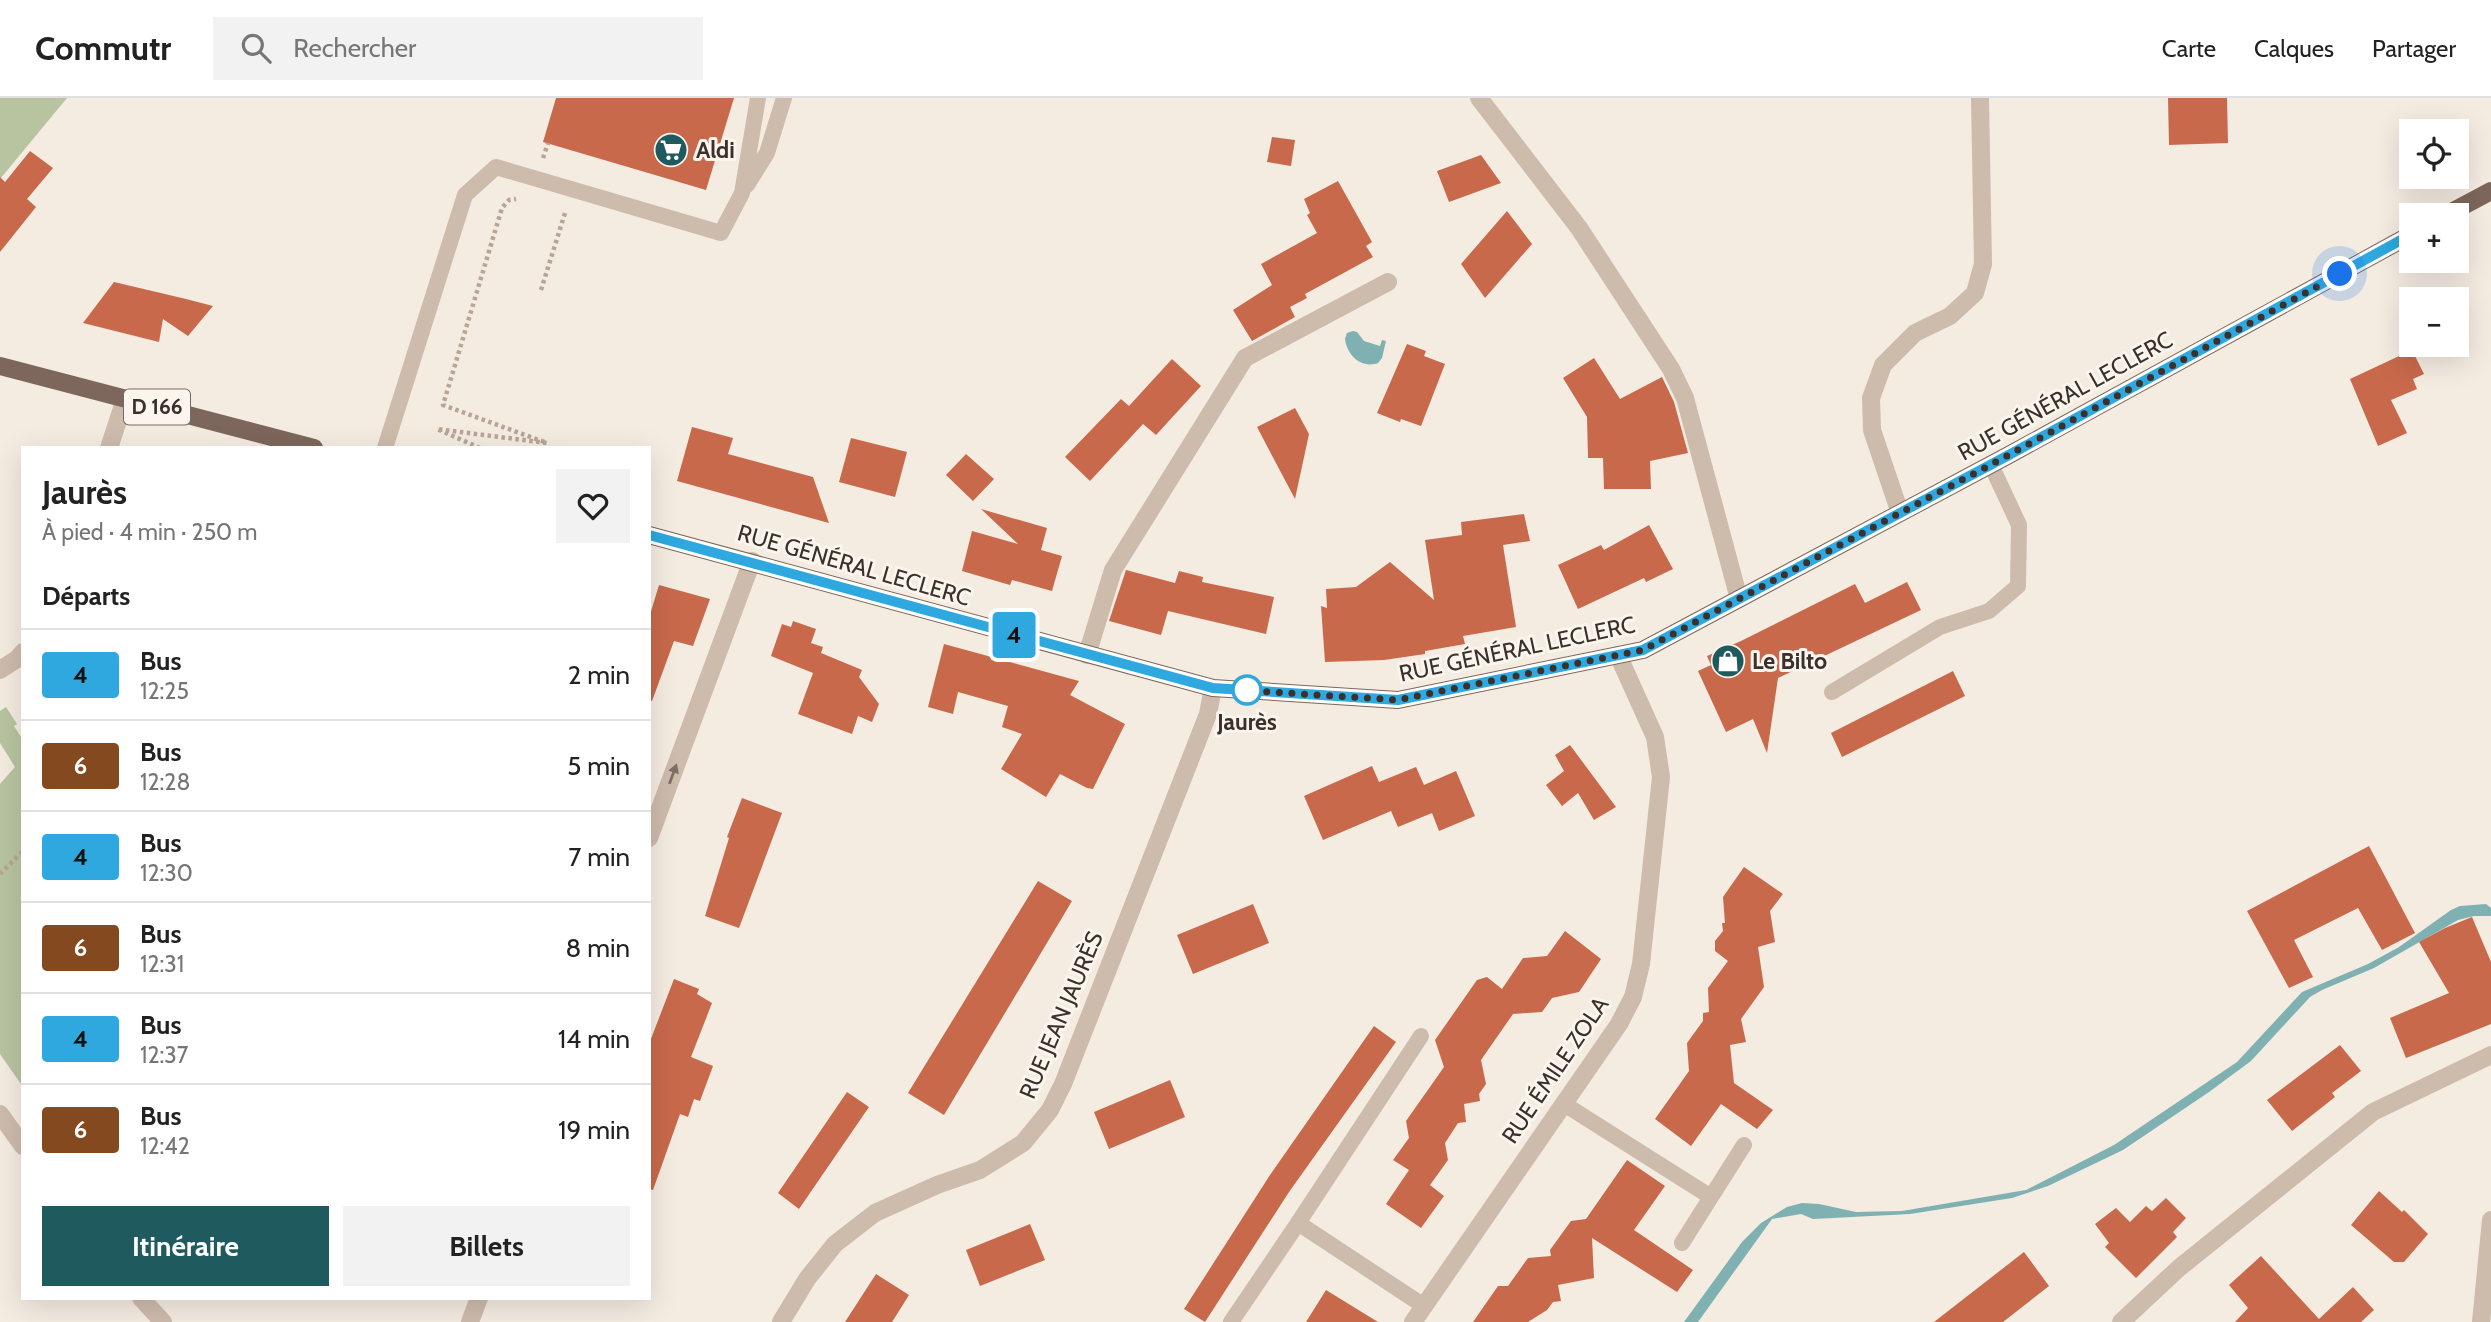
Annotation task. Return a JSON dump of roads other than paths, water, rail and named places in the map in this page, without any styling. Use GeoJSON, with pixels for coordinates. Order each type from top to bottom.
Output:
{"type":"FeatureCollection","features":[{"type":"Feature","properties":{"kind":"main road"},"geometry":{"type":"LineString","coordinates":[[2468,203],[2491,191]]}},
{"type":"Feature","properties":{"kind":"main road","name":"RUE GÉNÉRAL LECLERC"},"geometry":{"type":"LineString","coordinates":[[651,536],[1213,688],[1398,700],[1643,650],[1991,465],[2399,241]]}},
{"type":"Feature","properties":{"kind":"main road","name":"D 166"},"geometry":{"type":"LineString","coordinates":[[0,366],[306,446]]}},
{"type":"Feature","properties":{"kind":"street"},"geometry":{"type":"LineString","coordinates":[[1479,98],[1579,228],[1671,369],[1685,398],[1740,599]]}},
{"type":"Feature","properties":{"kind":"street"},"geometry":{"type":"LineString","coordinates":[[1900,513],[1872,430],[1871,398],[1883,365],[1915,333],[1950,316],[1975,293],[1983,264],[1980,98]]}},
{"type":"Feature","properties":{"kind":"street"},"geometry":{"type":"LineString","coordinates":[[1087,654],[1113,570],[1245,358],[1388,282]]}},
{"type":"Feature","properties":{"kind":"street"},"geometry":{"type":"LineString","coordinates":[[110,446],[125,399]]}},
{"type":"Feature","properties":{"kind":"street"},"geometry":{"type":"LineString","coordinates":[[651,833],[752,561]]}},
{"type":"Feature","properties":{"kind":"street"},"geometry":{"type":"LineString","coordinates":[[0,670],[21,655]]}},
{"type":"Feature","properties":{"kind":"street","name":"RUE ÉMILE ZOLA"},"geometry":{"type":"LineString","coordinates":[[1413,1322],[1619,1024],[1633,996],[1641,964],[1661,777],[1655,737],[1618,655]]}},
{"type":"Feature","properties":{"kind":"street","name":"RUE JEAN JAURÈS"},"geometry":{"type":"LineString","coordinates":[[781,1322],[807,1279],[835,1244],[875,1213],[937,1185],[980,1170],[1023,1143],[1050,1110],[1063,1084],[1205,723],[1213,688]]}},
{"type":"Feature","properties":{"kind":"street"},"geometry":{"type":"LineString","coordinates":[[2121,1322],[2179,1268],[2373,1112],[2491,1055]]}},
{"type":"Feature","properties":{"kind":"street"},"geometry":{"type":"LineString","coordinates":[[0,1114],[21,1143]]}},
{"type":"Feature","properties":{"kind":"street"},"geometry":{"type":"LineString","coordinates":[[2482,1322],[2491,1220]]}},
{"type":"Feature","properties":{"kind":"street"},"geometry":{"type":"LineString","coordinates":[[143,1300],[163,1322]]}},
{"type":"Feature","properties":{"kind":"street"},"geometry":{"type":"LineString","coordinates":[[470,1322],[478,1300]]}},
{"type":"Feature","properties":{"kind":"lane"},"geometry":{"type":"LineString","coordinates":[[742,193],[758,98]]}},
{"type":"Feature","properties":{"kind":"lane"},"geometry":{"type":"LineString","coordinates":[[386,446],[465,195],[496,167],[721,233],[767,153],[784,98]]}},
{"type":"Feature","properties":{"kind":"lane"},"geometry":{"type":"LineString","coordinates":[[1832,692],[1940,627],[1989,611],[2018,586],[2018,525],[1991,465]]}},
{"type":"Feature","properties":{"kind":"lane"},"geometry":{"type":"LineString","coordinates":[[1231,1322],[1421,1036]]}},
{"type":"Feature","properties":{"kind":"lane"},"geometry":{"type":"LineString","coordinates":[[1564,1104],[1712,1197]]}},
{"type":"Feature","properties":{"kind":"lane"},"geometry":{"type":"LineString","coordinates":[[1682,1243],[1744,1145]]}},
{"type":"Feature","properties":{"kind":"lane"},"geometry":{"type":"LineString","coordinates":[[1297,1223],[1424,1306]]}},
{"type":"Feature","properties":{"kind":"water"},"geometry":{"type":"Polygon","coordinates":[[[1353,331],[1364,341],[1380,346],[1382,340],[1386,341],[1378,363],[1366,364],[1352,355],[1345,339],[1347,333],[1353,331]]]}},
{"type":"Feature","properties":{"kind":"water"},"geometry":{"type":"Polygon","coordinates":[[[2486,904],[2491,908],[2491,916],[2458,920],[2374,968],[2310,997],[2251,1061],[2209,1092],[2123,1150],[2048,1186],[2012,1198],[1910,1214],[1813,1219],[1801,1214],[1772,1219],[1698,1322],[1684,1322],[1742,1242],[1761,1223],[1787,1207],[1802,1203],[1856,1212],[1902,1211],[2026,1190],[2114,1145],[2237,1062],[2302,992],[2368,964],[2399,947],[2451,910],[2460,906],[2486,904]]]}},
{"type":"Feature","properties":{"kind":"place","name":"Aldi"},"geometry":{"type":"Point","coordinates":[671,150]}},
{"type":"Feature","properties":{"kind":"place","name":"Le Bilto"},"geometry":{"type":"Point","coordinates":[1728,661]}},
{"type":"Feature","properties":{"kind":"place","name":"Jaurès"},"geometry":{"type":"Point","coordinates":[1247,690]}}]}
